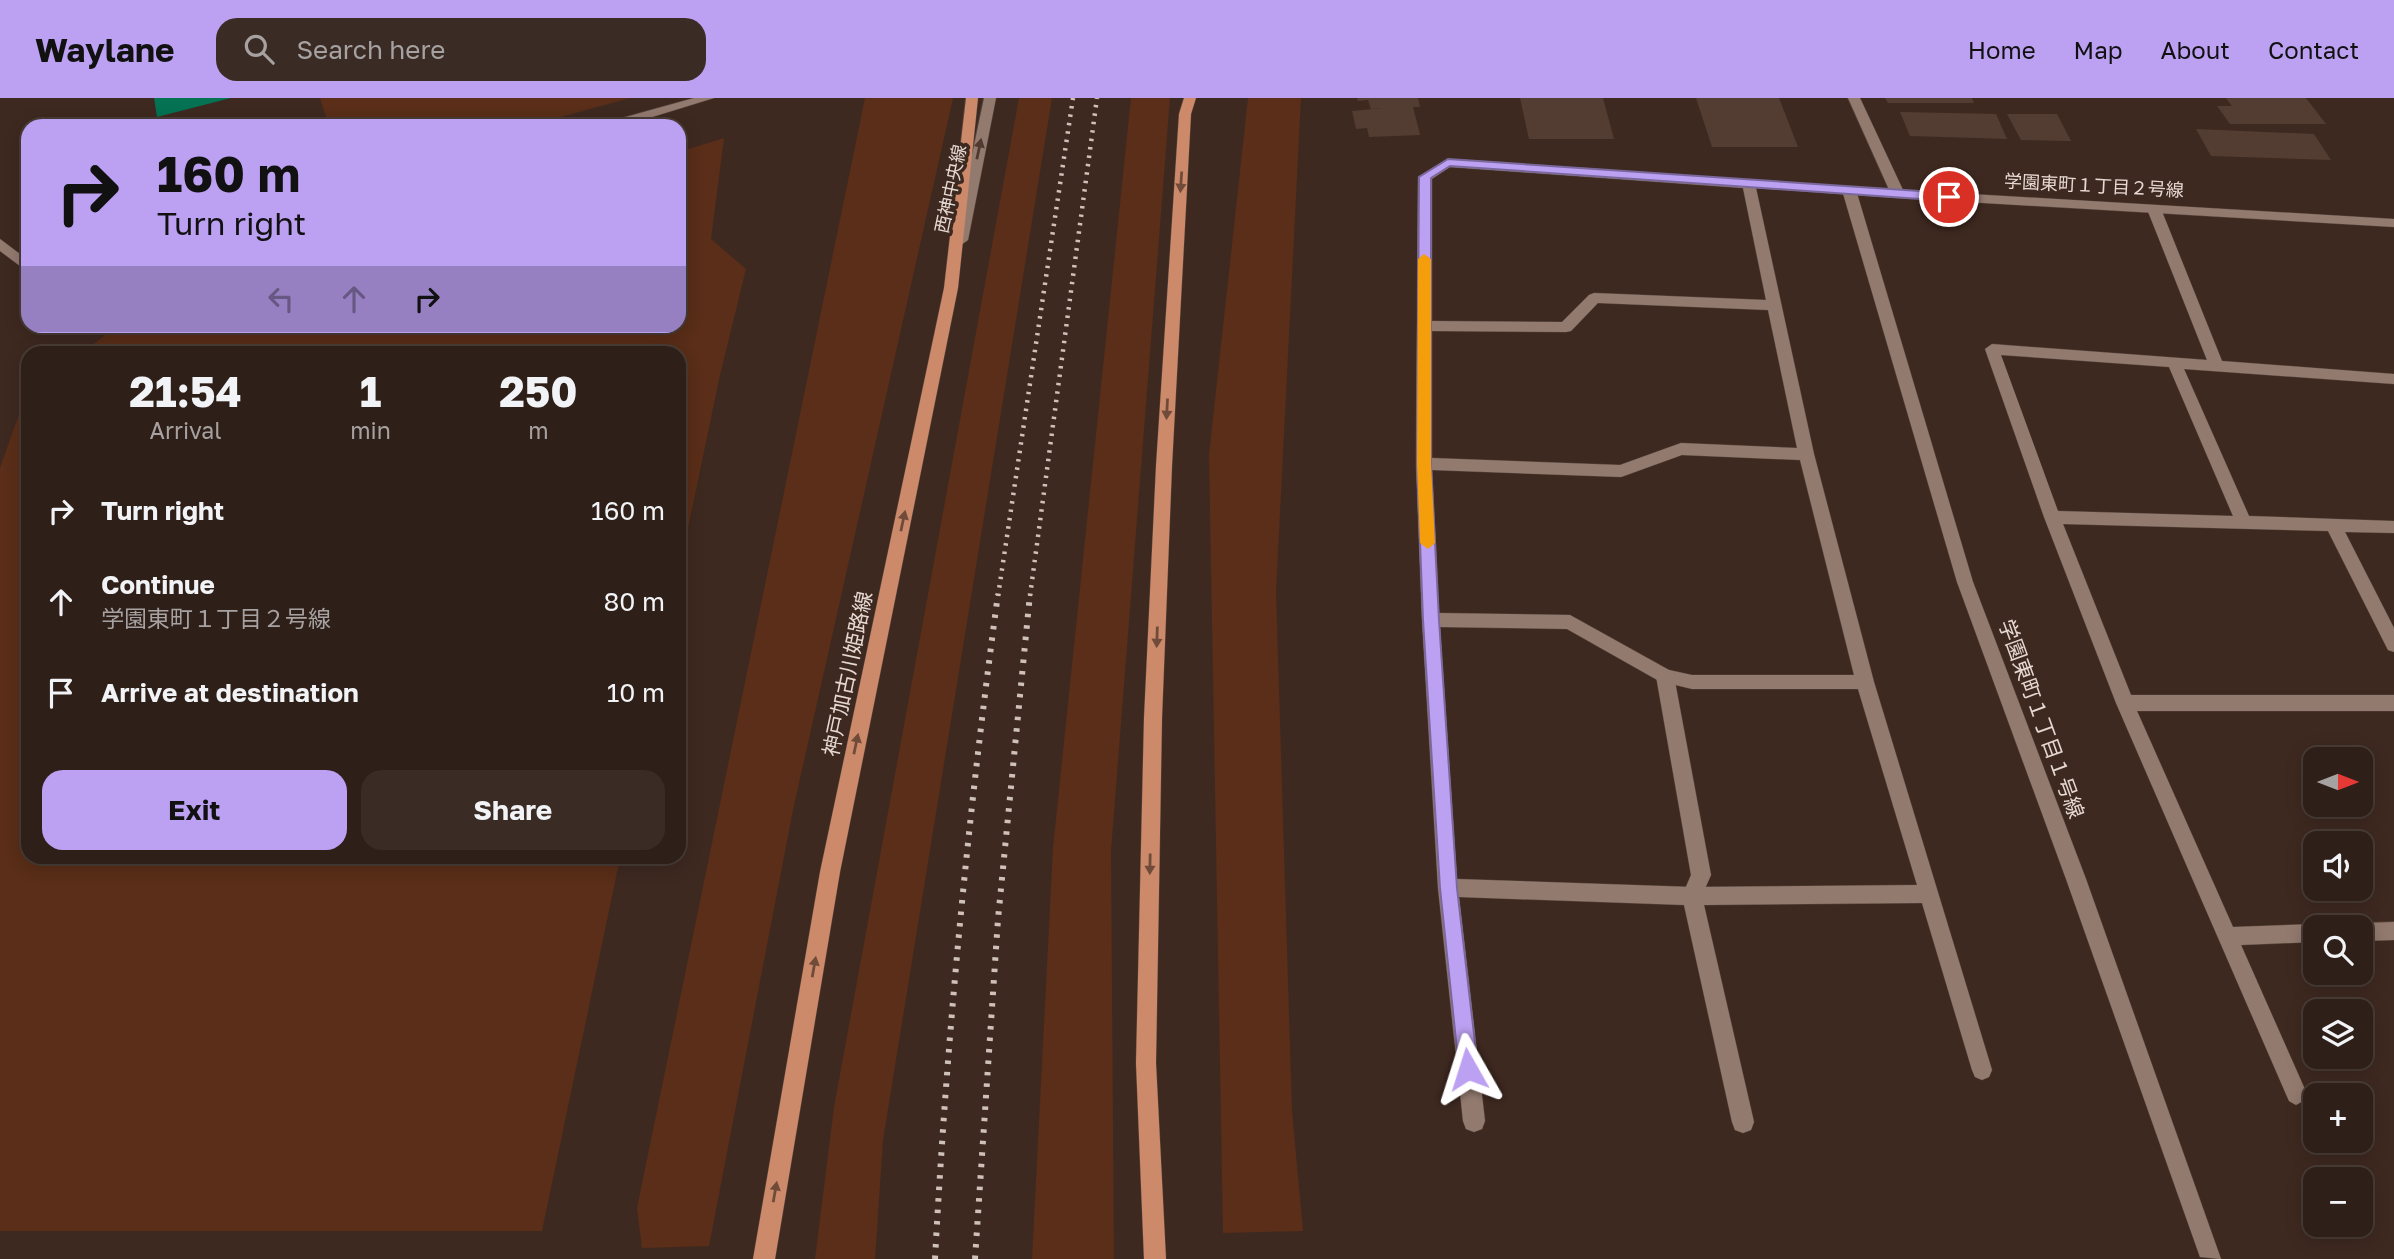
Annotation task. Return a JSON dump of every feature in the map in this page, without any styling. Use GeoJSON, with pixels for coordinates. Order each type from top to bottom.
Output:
{"type":"FeatureCollection","features":[{"type":"Feature","properties":{"kind":"main road","name":"神戸加古川姫路線"},"geometry":{"type":"LineString","coordinates":[[764,1259],[830,872],[951,288],[972,98]]}},
{"type":"Feature","properties":{"kind":"main road"},"geometry":{"type":"LineString","coordinates":[[1155,1259],[1146,1063],[1153,718],[1165,453],[1187,103]]}},
{"type":"Feature","properties":{"kind":"street"},"geometry":{"type":"LineString","coordinates":[[633,119],[708,98]]}},
{"type":"Feature","properties":{"kind":"street","name":"西神中央線"},"geometry":{"type":"LineString","coordinates":[[951,288],[990,98]]}},
{"type":"Feature","properties":{"kind":"street"},"geometry":{"type":"LineString","coordinates":[[1854,98],[1898,194]]}},
{"type":"Feature","properties":{"kind":"street","name":"学園東町１丁目２号線"},"geometry":{"type":"LineString","coordinates":[[1424,326],[1425,177],[1448,163],[1898,194],[2394,222]]}},
{"type":"Feature","properties":{"kind":"street"},"geometry":{"type":"LineString","coordinates":[[1748,182],[1772,305],[1806,454],[1865,682],[1983,1070]]}},
{"type":"Feature","properties":{"kind":"street","name":"学園東町１丁目１号線"},"geometry":{"type":"LineString","coordinates":[[1849,190],[1965,582],[2081,892],[2211,1257]]}},
{"type":"Feature","properties":{"kind":"street"},"geometry":{"type":"LineString","coordinates":[[2154,209],[2217,366]]}},
{"type":"Feature","properties":{"kind":"street"},"geometry":{"type":"LineString","coordinates":[[0,244],[21,261]]}},
{"type":"Feature","properties":{"kind":"street"},"geometry":{"type":"LineString","coordinates":[[1474,1121],[1448,888],[1431,620],[1424,464],[1424,326],[1566,327],[1594,298],[1772,305]]}},
{"type":"Feature","properties":{"kind":"street"},"geometry":{"type":"LineString","coordinates":[[2296,1094],[2125,703],[2052,517],[1992,349],[2394,379]]}},
{"type":"Feature","properties":{"kind":"street"},"geometry":{"type":"LineString","coordinates":[[2175,364],[2244,523]]}},
{"type":"Feature","properties":{"kind":"street"},"geometry":{"type":"LineString","coordinates":[[1424,464],[1621,471],[1681,449],[1806,454]]}},
{"type":"Feature","properties":{"kind":"street"},"geometry":{"type":"LineString","coordinates":[[2052,517],[2394,527]]}},
{"type":"Feature","properties":{"kind":"street"},"geometry":{"type":"LineString","coordinates":[[2334,527],[2394,645]]}},
{"type":"Feature","properties":{"kind":"street"},"geometry":{"type":"LineString","coordinates":[[1431,620],[1570,622],[1665,676],[1692,681],[1865,682]]}},
{"type":"Feature","properties":{"kind":"street"},"geometry":{"type":"LineString","coordinates":[[1665,676],[1701,876],[1692,896],[1743,1122]]}},
{"type":"Feature","properties":{"kind":"street"},"geometry":{"type":"LineString","coordinates":[[2125,703],[2394,703]]}},
{"type":"Feature","properties":{"kind":"street"},"geometry":{"type":"LineString","coordinates":[[1448,888],[1692,896],[1929,894]]}},
{"type":"Feature","properties":{"kind":"street"},"geometry":{"type":"LineString","coordinates":[[2373,932],[2394,931]]}},
{"type":"Feature","properties":{"kind":"street"},"geometry":{"type":"LineString","coordinates":[[2227,936],[2303,933]]}},
{"type":"Feature","properties":{"kind":"shaded area"},"geometry":{"type":"Polygon","coordinates":[[[154,98],[231,98],[157,117],[154,98]]]}},
{"type":"Feature","properties":{"kind":"shaded area"},"geometry":{"type":"Polygon","coordinates":[[[320,98],[630,98],[554,119],[327,119],[320,98]]]}},
{"type":"Feature","properties":{"kind":"shaded area"},"geometry":{"type":"Polygon","coordinates":[[[865,98],[953,98],[793,810],[709,1246],[642,1248],[637,1208],[865,98]]]}},
{"type":"Feature","properties":{"kind":"shaded area"},"geometry":{"type":"Polygon","coordinates":[[[1019,98],[1052,98],[883,1140],[875,1259],[815,1259],[834,1107],[1019,98]]]}},
{"type":"Feature","properties":{"kind":"shaded area"},"geometry":{"type":"Polygon","coordinates":[[[1131,98],[1170,98],[1111,851],[1114,1259],[1032,1259],[1053,848],[1131,98]]]}},
{"type":"Feature","properties":{"kind":"shaded area"},"geometry":{"type":"Polygon","coordinates":[[[1248,98],[1301,98],[1276,592],[1292,1111],[1303,1231],[1223,1233],[1209,455],[1248,98]]]}},
{"type":"Feature","properties":{"kind":"shaded area"},"geometry":{"type":"Polygon","coordinates":[[[724,138],[711,239],[746,269],[720,375],[686,538],[686,346],[91,346],[108,333],[686,333],[686,150],[724,138]]]}},
{"type":"Feature","properties":{"kind":"shaded area"},"geometry":{"type":"Polygon","coordinates":[[[21,408],[21,864],[619,864],[542,1231],[0,1231],[0,468],[21,408]]]}},
{"type":"Feature","properties":{"kind":"building"},"geometry":{"type":"Polygon","coordinates":[[[1357,98],[1418,98],[1420,107],[1413,107],[1420,135],[1369,137],[1367,128],[1356,129],[1352,111],[1383,108],[1371,109],[1368,100],[1358,101],[1357,98]]]}},
{"type":"Feature","properties":{"kind":"building"},"geometry":{"type":"Polygon","coordinates":[[[1520,98],[1603,98],[1614,139],[1529,139],[1520,98]]]}},
{"type":"Feature","properties":{"kind":"building"},"geometry":{"type":"Polygon","coordinates":[[[1696,98],[1779,98],[1798,147],[1712,147],[1696,98]]]}},
{"type":"Feature","properties":{"kind":"building"},"geometry":{"type":"Polygon","coordinates":[[[1885,98],[1972,98],[1974,103],[1888,103],[1885,98]]]}},
{"type":"Feature","properties":{"kind":"building"},"geometry":{"type":"Polygon","coordinates":[[[2226,98],[2306,98],[2326,124],[2230,124],[2217,106],[2232,106],[2226,98]]]}},
{"type":"Feature","properties":{"kind":"building"},"geometry":{"type":"Polygon","coordinates":[[[1900,112],[1996,114],[2007,139],[1910,136],[1900,112]]]}},
{"type":"Feature","properties":{"kind":"building"},"geometry":{"type":"Polygon","coordinates":[[[2007,114],[2057,114],[2071,141],[2021,140],[2007,114]]]}},
{"type":"Feature","properties":{"kind":"building"},"geometry":{"type":"Polygon","coordinates":[[[2196,129],[2314,134],[2331,160],[2211,156],[2196,129]]]}},
{"type":"Feature","properties":{"kind":"railway"},"geometry":{"type":"LineString","coordinates":[[998,596],[1073,98]]}},
{"type":"Feature","properties":{"kind":"railway"},"geometry":{"type":"LineString","coordinates":[[1030,596],[1097,98]]}},
{"type":"Feature","properties":{"kind":"railway"},"geometry":{"type":"LineString","coordinates":[[935,1259],[960,926],[998,594]]}},
{"type":"Feature","properties":{"kind":"railway"},"geometry":{"type":"LineString","coordinates":[[975,1259],[998,919],[1030,594]]}},
{"type":"Feature","properties":{"kind":"slow traffic"},"geometry":{"type":"LineString","coordinates":[[1424,259],[1424,464],[1428,543]]}},
{"type":"Feature","properties":{"kind":"route"},"geometry":{"type":"LineString","coordinates":[[1468,1069],[1448,888],[1431,620],[1424,464],[1425,177],[1448,163],[1949,197]]}}]}
